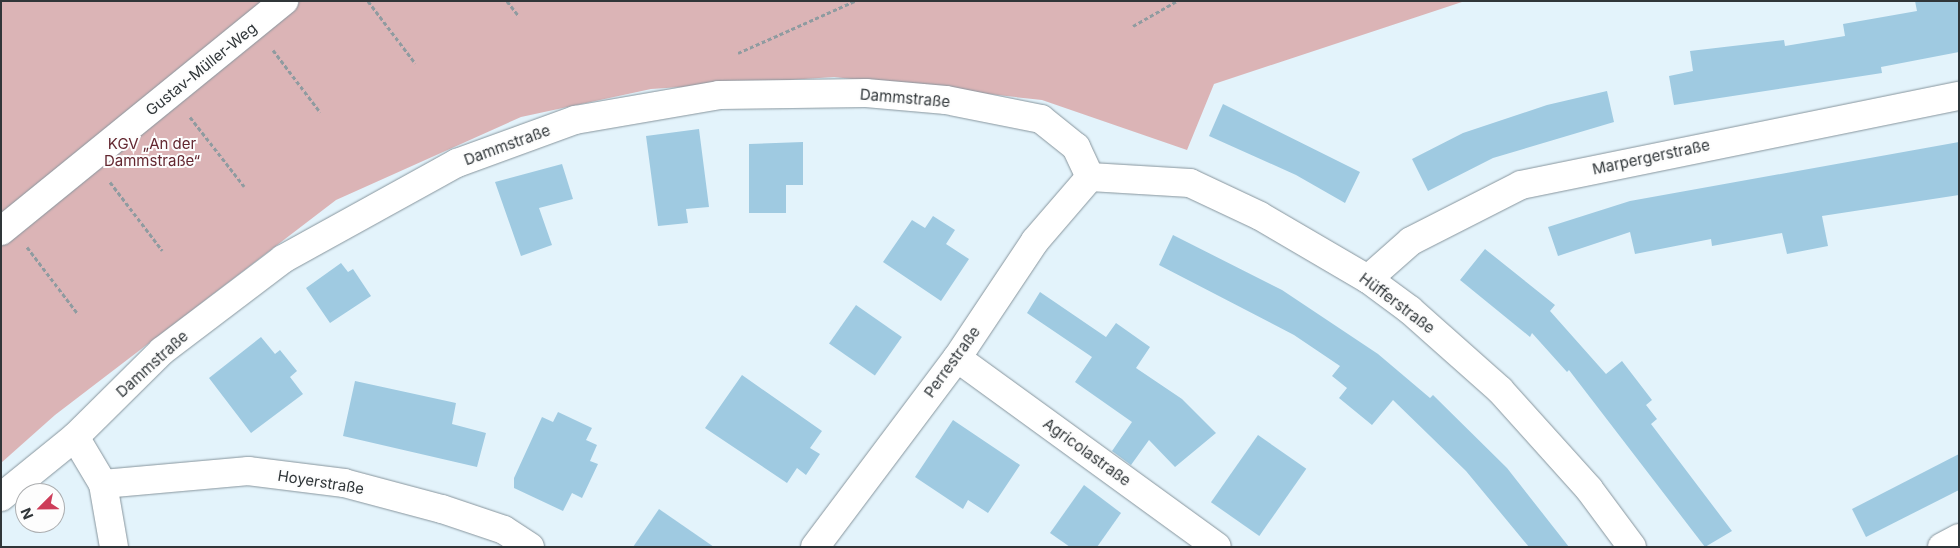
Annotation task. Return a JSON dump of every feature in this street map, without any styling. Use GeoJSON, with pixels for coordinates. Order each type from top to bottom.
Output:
{"type":"FeatureCollection","features":[{"type":"Feature","properties":{"kind":"street","name":"Gustav-Müller-Weg"},"geometry":{"type":"LineString","coordinates":[[5,228],[284,1]]}},
{"type":"Feature","properties":{"kind":"street","name":"Dammstraße"},"geometry":{"type":"LineString","coordinates":[[1,497],[74,437],[162,351],[283,259],[458,163],[575,120],[719,94],[866,93],[946,100],[1041,119],[1076,147],[1090,177]]}},
{"type":"Feature","properties":{"kind":"street","name":"Marpergerstraße"},"geometry":{"type":"LineString","coordinates":[[1368,279],[1411,241],[1521,185],[1959,96]]}},
{"type":"Feature","properties":{"kind":"street","name":"Hüfferstraße"},"geometry":{"type":"LineString","coordinates":[[1090,177],[1190,183],[1260,216],[1368,279],[1410,310],[1500,390],[1589,489],[1632,547]]}},
{"type":"Feature","properties":{"kind":"street","name":"Perrestraße"},"geometry":{"type":"LineString","coordinates":[[815,547],[956,358],[1035,241],[1090,177]]}},
{"type":"Feature","properties":{"kind":"street","name":"Agricolastraße"},"geometry":{"type":"LineString","coordinates":[[956,358],[1217,547]]}},
{"type":"Feature","properties":{"kind":"street"},"geometry":{"type":"LineString","coordinates":[[74,437],[102,484],[114,547]]}},
{"type":"Feature","properties":{"kind":"street","name":"Hoyerstraße"},"geometry":{"type":"LineString","coordinates":[[102,484],[248,471],[344,483],[442,509],[504,530],[530,547]]}},
{"type":"Feature","properties":{"kind":"street"},"geometry":{"type":"LineString","coordinates":[[1942,547],[1959,538]]}},
{"type":"Feature","properties":{"kind":"path"},"geometry":{"type":"LineString","coordinates":[[368,1],[415,63]]}},
{"type":"Feature","properties":{"kind":"path"},"geometry":{"type":"LineString","coordinates":[[507,1],[518,15]]}},
{"type":"Feature","properties":{"kind":"path"},"geometry":{"type":"LineString","coordinates":[[738,53],[855,1]]}},
{"type":"Feature","properties":{"kind":"path"},"geometry":{"type":"LineString","coordinates":[[1132,26],[1178,1]]}},
{"type":"Feature","properties":{"kind":"path"},"geometry":{"type":"LineString","coordinates":[[254,26],[320,112]]}},
{"type":"Feature","properties":{"kind":"path"},"geometry":{"type":"LineString","coordinates":[[171,93],[244,186]]}},
{"type":"Feature","properties":{"kind":"path"},"geometry":{"type":"LineString","coordinates":[[91,158],[162,250]]}},
{"type":"Feature","properties":{"kind":"path"},"geometry":{"type":"LineString","coordinates":[[5,228],[78,314]]}},
{"type":"Feature","properties":{"kind":"green space","name":"KGV „An der Dammstraße“"},"geometry":{"type":"Polygon","coordinates":[[[1,1],[1465,1],[1214,84],[1187,150],[1042,100],[834,77],[651,89],[521,117],[336,200],[55,415],[1,463],[1,1]]]}},
{"type":"Feature","properties":{"kind":"building"},"geometry":{"type":"Polygon","coordinates":[[[1915,1],[1959,1],[1959,52],[1881,67],[1882,73],[1674,105],[1669,76],[1693,71],[1690,51],[1784,40],[1785,46],[1845,36],[1843,24],[1917,11],[1915,1]]]}},
{"type":"Feature","properties":{"kind":"building"},"geometry":{"type":"Polygon","coordinates":[[[1607,91],[1614,122],[1493,158],[1428,191],[1412,159],[1463,133],[1547,105],[1607,91]]]}},
{"type":"Feature","properties":{"kind":"building"},"geometry":{"type":"Polygon","coordinates":[[[1223,104],[1360,172],[1345,203],[1296,175],[1209,136],[1223,104]]]}},
{"type":"Feature","properties":{"kind":"building"},"geometry":{"type":"Polygon","coordinates":[[[699,129],[709,207],[686,209],[688,223],[658,226],[646,136],[699,129]]]}},
{"type":"Feature","properties":{"kind":"building"},"geometry":{"type":"Polygon","coordinates":[[[803,142],[803,185],[786,185],[786,213],[749,213],[749,144],[803,142]]]}},
{"type":"Feature","properties":{"kind":"building"},"geometry":{"type":"Polygon","coordinates":[[[1959,142],[1959,195],[1822,216],[1828,246],[1787,254],[1782,233],[1712,246],[1711,239],[1635,254],[1630,232],[1558,256],[1548,227],[1630,201],[1959,142]]]}},
{"type":"Feature","properties":{"kind":"building"},"geometry":{"type":"Polygon","coordinates":[[[562,164],[573,199],[539,208],[552,245],[521,256],[495,182],[562,164]]]}},
{"type":"Feature","properties":{"kind":"building"},"geometry":{"type":"Polygon","coordinates":[[[933,216],[955,230],[946,244],[969,259],[941,301],[883,262],[912,220],[925,228],[933,216]]]}},
{"type":"Feature","properties":{"kind":"building"},"geometry":{"type":"Polygon","coordinates":[[[1173,235],[1282,290],[1378,354],[1430,398],[1433,395],[1507,468],[1569,547],[1529,547],[1466,471],[1393,400],[1372,425],[1339,398],[1347,388],[1332,376],[1340,366],[1294,335],[1159,265],[1173,235]]]}},
{"type":"Feature","properties":{"kind":"building"},"geometry":{"type":"Polygon","coordinates":[[[1485,249],[1555,305],[1550,311],[1606,374],[1622,361],[1652,400],[1646,405],[1657,419],[1651,424],[1732,531],[1705,547],[1569,370],[1567,372],[1532,333],[1530,337],[1460,280],[1485,249]]]}},
{"type":"Feature","properties":{"kind":"building"},"geometry":{"type":"Polygon","coordinates":[[[341,263],[348,272],[353,269],[371,296],[330,323],[306,288],[341,263]]]}},
{"type":"Feature","properties":{"kind":"building"},"geometry":{"type":"Polygon","coordinates":[[[1040,292],[1106,337],[1116,323],[1150,347],[1136,368],[1182,399],[1216,433],[1175,467],[1149,440],[1131,465],[1112,451],[1132,422],[1075,382],[1092,357],[1027,313],[1040,292]]]}},
{"type":"Feature","properties":{"kind":"building"},"geometry":{"type":"Polygon","coordinates":[[[856,305],[902,337],[875,376],[829,344],[856,305]]]}},
{"type":"Feature","properties":{"kind":"building"},"geometry":{"type":"Polygon","coordinates":[[[261,337],[275,354],[280,350],[297,371],[290,377],[303,394],[251,433],[209,378],[261,337]]]}},
{"type":"Feature","properties":{"kind":"building"},"geometry":{"type":"Polygon","coordinates":[[[742,375],[822,431],[810,448],[820,454],[806,475],[797,468],[787,483],[705,428],[742,375]]]}},
{"type":"Feature","properties":{"kind":"building"},"geometry":{"type":"Polygon","coordinates":[[[355,381],[456,403],[452,424],[486,433],[477,467],[343,436],[355,381]]]}},
{"type":"Feature","properties":{"kind":"building"},"geometry":{"type":"Polygon","coordinates":[[[558,412],[592,428],[586,440],[597,445],[590,461],[598,464],[582,498],[572,493],[563,511],[514,488],[514,478],[542,417],[553,422],[558,412]]]}},
{"type":"Feature","properties":{"kind":"building"},"geometry":{"type":"Polygon","coordinates":[[[953,420],[1020,465],[988,513],[968,500],[963,509],[915,477],[953,420]]]}},
{"type":"Feature","properties":{"kind":"building"},"geometry":{"type":"Polygon","coordinates":[[[1258,435],[1306,469],[1259,536],[1211,502],[1258,435]]]}},
{"type":"Feature","properties":{"kind":"building"},"geometry":{"type":"Polygon","coordinates":[[[1959,454],[1959,490],[1866,537],[1852,509],[1959,454]]]}},
{"type":"Feature","properties":{"kind":"building"},"geometry":{"type":"Polygon","coordinates":[[[1084,485],[1121,513],[1097,547],[1070,547],[1050,533],[1084,485]]]}},
{"type":"Feature","properties":{"kind":"building"},"geometry":{"type":"Polygon","coordinates":[[[659,509],[714,547],[633,547],[659,509]]]}}]}
